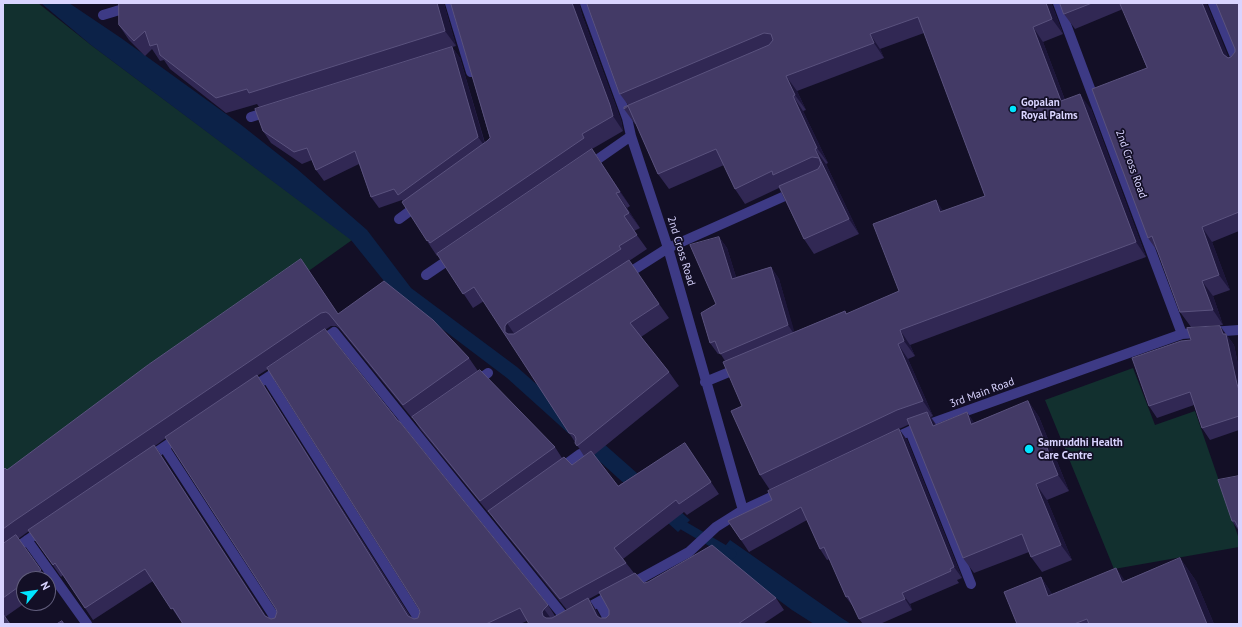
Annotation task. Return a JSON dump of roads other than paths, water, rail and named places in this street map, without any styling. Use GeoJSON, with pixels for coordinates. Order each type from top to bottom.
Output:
{"type":"FeatureCollection","features":[{"type":"Feature","properties":{"kind":"street"},"geometry":{"type":"LineString","coordinates":[[103,15],[143,3]]}},
{"type":"Feature","properties":{"kind":"street"},"geometry":{"type":"LineString","coordinates":[[450,3],[460,51],[473,79]]}},
{"type":"Feature","properties":{"kind":"street","name":"2nd Cross Road"},"geometry":{"type":"LineString","coordinates":[[1058,3],[1182,334]]}},
{"type":"Feature","properties":{"kind":"street"},"geometry":{"type":"LineString","coordinates":[[1213,3],[1239,66]]}},
{"type":"Feature","properties":{"kind":"street"},"geometry":{"type":"LineString","coordinates":[[586,8],[601,8]]}},
{"type":"Feature","properties":{"kind":"street","name":"2nd Cross Road"},"geometry":{"type":"LineString","coordinates":[[586,8],[630,116],[631,136],[668,248],[705,382],[743,510]]}},
{"type":"Feature","properties":{"kind":"street"},"geometry":{"type":"LineString","coordinates":[[251,116],[282,107]]}},
{"type":"Feature","properties":{"kind":"street"},"geometry":{"type":"LineString","coordinates":[[578,172],[631,136]]}},
{"type":"Feature","properties":{"kind":"street"},"geometry":{"type":"LineString","coordinates":[[614,283],[668,248],[803,188]]}},
{"type":"Feature","properties":{"kind":"street"},"geometry":{"type":"LineString","coordinates":[[399,219],[424,201]]}},
{"type":"Feature","properties":{"kind":"street"},"geometry":{"type":"LineString","coordinates":[[426,275],[466,248]]}},
{"type":"Feature","properties":{"kind":"street","name":"3rd Main Road"},"geometry":{"type":"LineString","coordinates":[[882,444],[910,431],[1182,334],[1239,330]]}},
{"type":"Feature","properties":{"kind":"street"},"geometry":{"type":"LineString","coordinates":[[309,349],[334,332],[414,426],[490,519],[566,619]]}},
{"type":"Feature","properties":{"kind":"street"},"geometry":{"type":"LineString","coordinates":[[241,395],[291,361]]}},
{"type":"Feature","properties":{"kind":"street"},"geometry":{"type":"LineString","coordinates":[[705,382],[749,363]]}},
{"type":"Feature","properties":{"kind":"street"},"geometry":{"type":"LineString","coordinates":[[469,387],[488,373]]}},
{"type":"Feature","properties":{"kind":"street"},"geometry":{"type":"LineString","coordinates":[[267,378],[422,624]]}},
{"type":"Feature","properties":{"kind":"street"},"geometry":{"type":"LineString","coordinates":[[138,465],[190,430]]}},
{"type":"Feature","properties":{"kind":"street"},"geometry":{"type":"LineString","coordinates":[[910,431],[971,584]]}},
{"type":"Feature","properties":{"kind":"street"},"geometry":{"type":"LineString","coordinates":[[164,447],[279,624]]}},
{"type":"Feature","properties":{"kind":"street"},"geometry":{"type":"LineString","coordinates":[[549,477],[580,454]]}},
{"type":"Feature","properties":{"kind":"street"},"geometry":{"type":"LineString","coordinates":[[557,624],[689,552],[716,527],[743,510],[792,487]]}},
{"type":"Feature","properties":{"kind":"street"},"geometry":{"type":"LineString","coordinates":[[3,557],[54,522]]}},
{"type":"Feature","properties":{"kind":"street"},"geometry":{"type":"LineString","coordinates":[[28,540],[87,624]]}},
{"type":"Feature","properties":{"kind":"street"},"geometry":{"type":"LineString","coordinates":[[598,602],[611,624]]}},
{"type":"Feature","properties":{"kind":"water"},"geometry":{"type":"Polygon","coordinates":[[[41,3],[69,3],[121,38],[240,124],[297,169],[367,230],[411,288],[517,367],[690,520],[678,532],[507,378],[392,291],[351,240],[91,45],[41,3]]]}},
{"type":"Feature","properties":{"kind":"water"},"geometry":{"type":"Polygon","coordinates":[[[730,540],[851,624],[814,624],[792,610],[718,555],[730,540]]]}},
{"type":"Feature","properties":{"kind":"waterway"},"geometry":{"type":"LineString","coordinates":[[676,519],[684,526],[732,554]]}},
{"type":"Feature","properties":{"kind":"place","name":"Gopalan Royal Palms"},"geometry":{"type":"Point","coordinates":[1013,109]}},
{"type":"Feature","properties":{"kind":"place","name":"Samruddhi Health Care Centre"},"geometry":{"type":"Point","coordinates":[1029,449]}}]}
